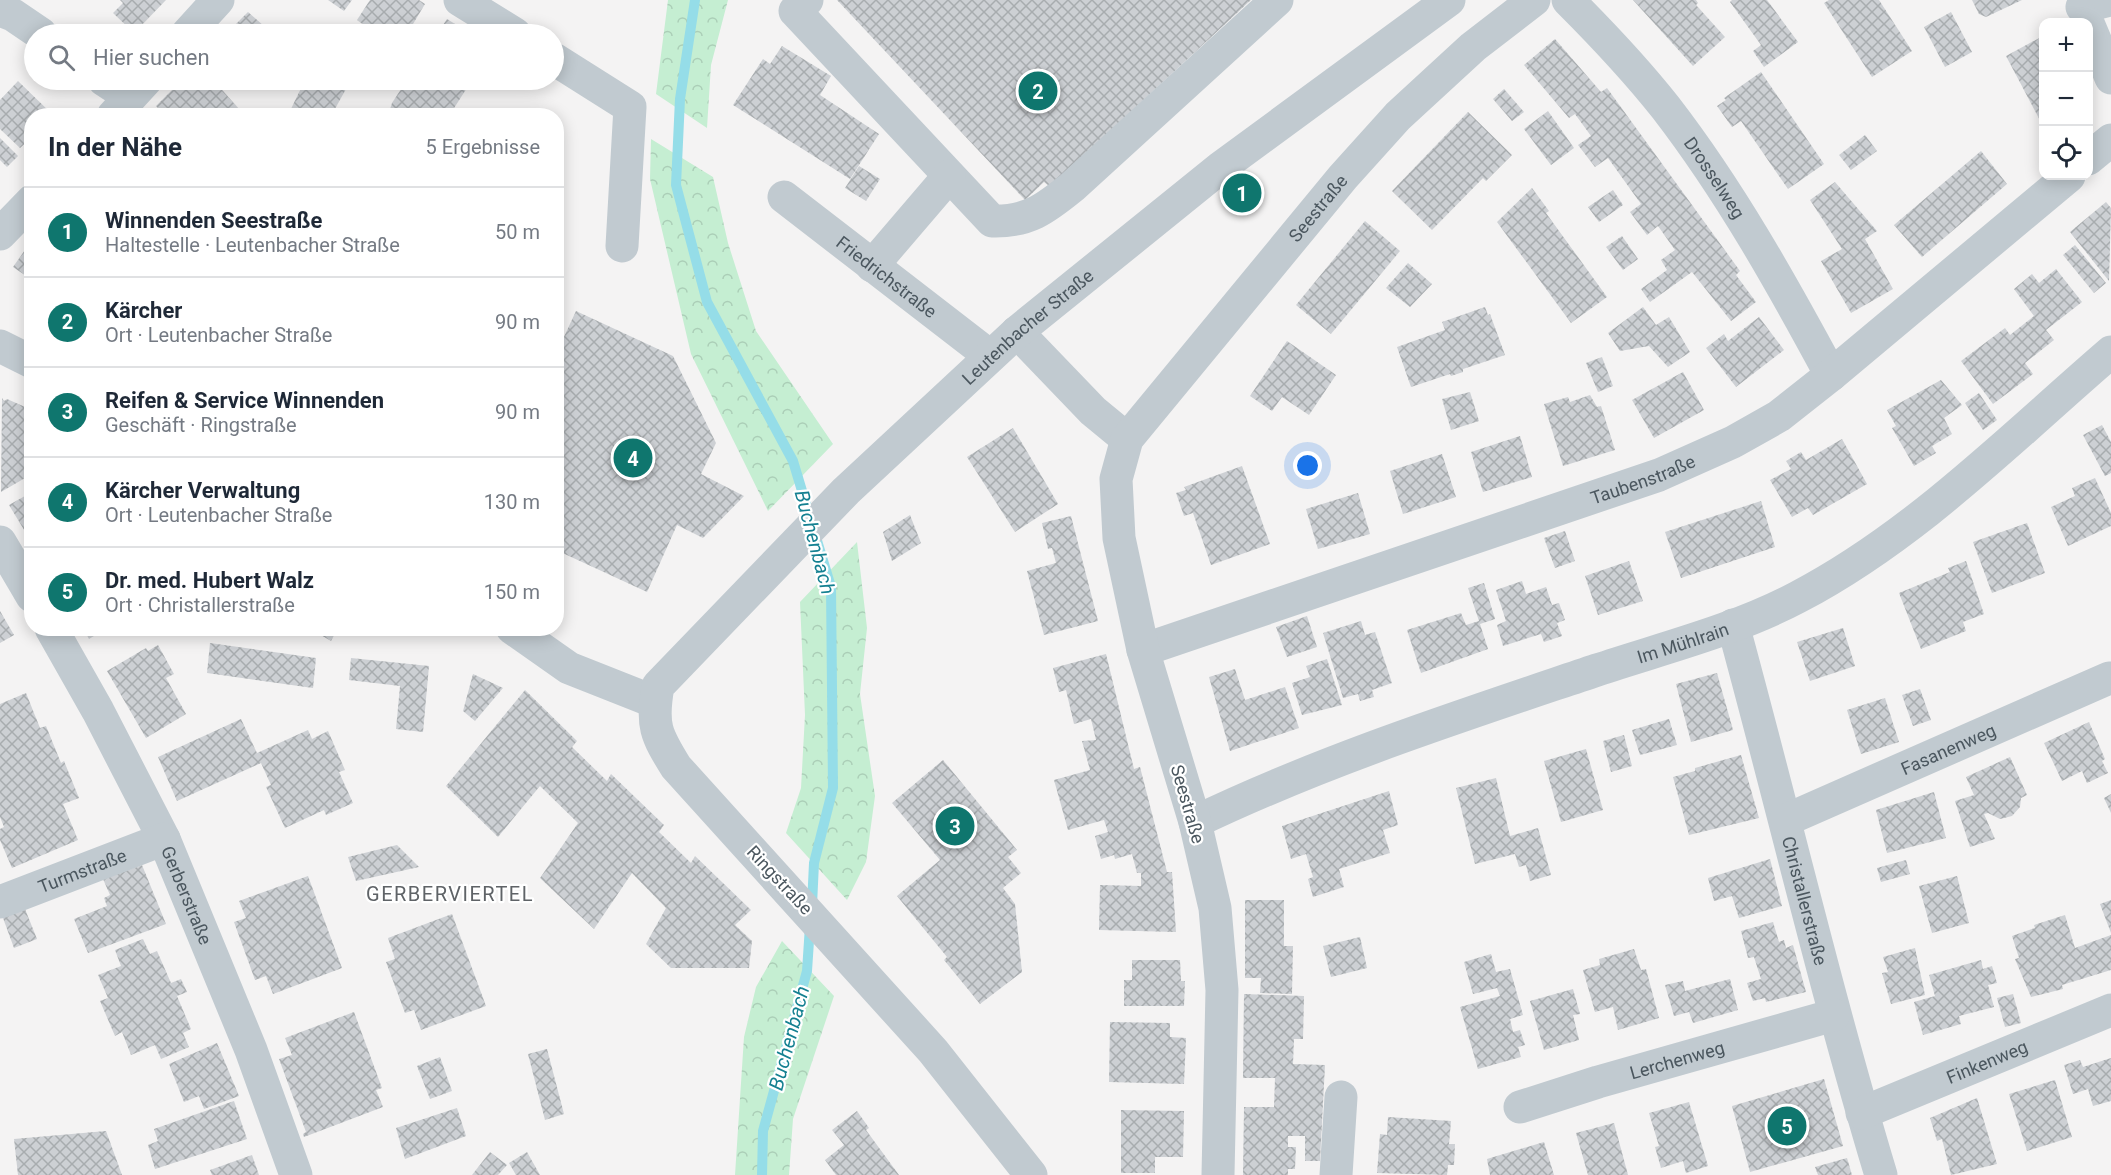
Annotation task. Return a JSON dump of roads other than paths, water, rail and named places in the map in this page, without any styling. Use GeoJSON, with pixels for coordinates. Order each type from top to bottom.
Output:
{"type":"FeatureCollection","features":[{"type":"Feature","properties":{"kind":"street"},"geometry":{"type":"LineString","coordinates":[[196,24],[218,0]]}},
{"type":"Feature","properties":{"kind":"street"},"geometry":{"type":"LineString","coordinates":[[460,0],[499,24]]}},
{"type":"Feature","properties":{"kind":"street"},"geometry":{"type":"LineString","coordinates":[[807,0],[795,11],[992,221],[1011,222],[1041,212],[1072,187],[1276,0]]}},
{"type":"Feature","properties":{"kind":"street","name":"Leutenbacher Straße"},"geometry":{"type":"LineString","coordinates":[[655,702],[658,686],[669,671],[846,491],[1017,332],[1187,193],[1449,0]]}},
{"type":"Feature","properties":{"kind":"street","name":"Seestraße"},"geometry":{"type":"LineString","coordinates":[[1218,1175],[1222,990],[1215,908],[1195,822],[1143,650],[1119,538],[1116,479],[1127,439],[1343,177],[1398,116],[1473,47],[1534,0]]}},
{"type":"Feature","properties":{"kind":"street","name":"Drosselweg"},"geometry":{"type":"LineString","coordinates":[[1569,0],[1618,51],[1666,109],[1759,248],[1832,375]]}},
{"type":"Feature","properties":{"kind":"street"},"geometry":{"type":"LineString","coordinates":[[0,10],[26,24]]}},
{"type":"Feature","properties":{"kind":"street"},"geometry":{"type":"LineString","coordinates":[[2090,10],[2111,78]]}},
{"type":"Feature","properties":{"kind":"street"},"geometry":{"type":"LineString","coordinates":[[564,65],[630,107],[622,246]]}},
{"type":"Feature","properties":{"kind":"street"},"geometry":{"type":"LineString","coordinates":[[2093,155],[2111,140]]}},
{"type":"Feature","properties":{"kind":"street"},"geometry":{"type":"LineString","coordinates":[[872,266],[949,176]]}},
{"type":"Feature","properties":{"kind":"street","name":"Taubenstraße"},"geometry":{"type":"LineString","coordinates":[[1143,650],[1659,476],[1733,442],[1779,416],[1832,375],[2064,180]]}},
{"type":"Feature","properties":{"kind":"street","name":"Friedrichstraße"},"geometry":{"type":"LineString","coordinates":[[784,197],[990,356]]}},
{"type":"Feature","properties":{"kind":"street"},"geometry":{"type":"LineString","coordinates":[[0,234],[24,209]]}},
{"type":"Feature","properties":{"kind":"street"},"geometry":{"type":"LineString","coordinates":[[1017,332],[1093,411],[1127,439]]}},
{"type":"Feature","properties":{"kind":"street"},"geometry":{"type":"LineString","coordinates":[[0,346],[24,358]]}},
{"type":"Feature","properties":{"kind":"street","name":"Im Mühlrain"},"geometry":{"type":"LineString","coordinates":[[1195,822],[1253,794],[1423,729],[1733,625],[1796,598],[1854,565],[1916,521],[2111,352]]}},
{"type":"Feature","properties":{"kind":"street"},"geometry":{"type":"LineString","coordinates":[[0,542],[24,582]]}},
{"type":"Feature","properties":{"kind":"street","name":"Christallerstraße"},"geometry":{"type":"LineString","coordinates":[[1733,625],[1786,820],[1834,1015],[1881,1175]]}},
{"type":"Feature","properties":{"kind":"street","name":"Gerberstraße"},"geometry":{"type":"LineString","coordinates":[[56,636],[98,711],[164,839],[251,1050],[296,1175]]}},
{"type":"Feature","properties":{"kind":"street"},"geometry":{"type":"LineString","coordinates":[[523,636],[569,668],[655,702]]}},
{"type":"Feature","properties":{"kind":"street","name":"Fasanenweg"},"geometry":{"type":"LineString","coordinates":[[1786,820],[2109,678]]}},
{"type":"Feature","properties":{"kind":"street","name":"Ringstraße"},"geometry":{"type":"LineString","coordinates":[[655,702],[654,721],[658,739],[675,767],[839,944],[933,1051],[1031,1175]]}},
{"type":"Feature","properties":{"kind":"street","name":"Turmstraße"},"geometry":{"type":"LineString","coordinates":[[0,902],[164,839]]}},
{"type":"Feature","properties":{"kind":"street","name":"Finkenweg"},"geometry":{"type":"LineString","coordinates":[[1862,1113],[2111,1010]]}},
{"type":"Feature","properties":{"kind":"street","name":"Lerchenweg"},"geometry":{"type":"LineString","coordinates":[[1520,1107],[1598,1082],[1834,1015]]}},
{"type":"Feature","properties":{"kind":"street"},"geometry":{"type":"LineString","coordinates":[[1336,1175],[1341,1097]]}},
{"type":"Feature","properties":{"kind":"waterway","name":"Buchenbach"},"geometry":{"type":"LineString","coordinates":[[695,0],[680,99],[676,185],[707,302],[793,461],[831,587],[833,788],[814,863],[812,905]]}},
{"type":"Feature","properties":{"kind":"waterway","name":"Buchenbach"},"geometry":{"type":"LineString","coordinates":[[762,1175],[763,1131],[807,971],[810,926]]}},
{"type":"Feature","properties":{"kind":"place","name":"Kärcher"},"geometry":{"type":"Point","coordinates":[1038,91]}},
{"type":"Feature","properties":{"kind":"place","name":"Winnenden Seestraße"},"geometry":{"type":"Point","coordinates":[1242,193]}},
{"type":"Feature","properties":{"kind":"place","name":"Kärcher Verwaltung"},"geometry":{"type":"Point","coordinates":[633,458]}},
{"type":"Feature","properties":{"kind":"place","name":"Reifen & Service Winnenden"},"geometry":{"type":"Point","coordinates":[955,826]}},
{"type":"Feature","properties":{"kind":"place","name":"Dr. med. Hubert Walz"},"geometry":{"type":"Point","coordinates":[1787,1126]}},
{"type":"Feature","properties":{"kind":"district","name":"GERBERVIERTEL"},"geometry":{"type":"Point","coordinates":[450,894]}}]}
